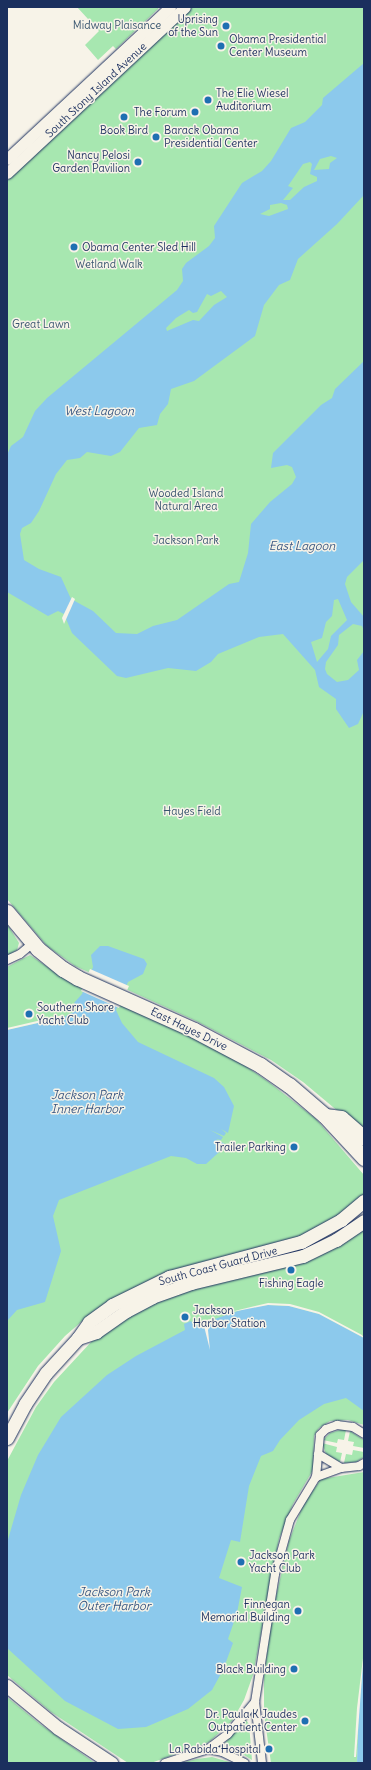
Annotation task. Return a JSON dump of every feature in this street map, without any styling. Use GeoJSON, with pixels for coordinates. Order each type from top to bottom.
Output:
{"type":"FeatureCollection","features":[{"type":"Feature","properties":{"kind":"highway","name":"East Hayes Drive"},"geometry":{"type":"LineString","coordinates":[[7,912],[33,943],[52,962],[78,978],[194,1030],[260,1065],[289,1085],[324,1116],[364,1158]]}},
{"type":"Feature","properties":{"kind":"highway"},"geometry":{"type":"LineString","coordinates":[[324,1116],[341,1118],[364,1138]]}},
{"type":"Feature","properties":{"kind":"main road","name":"South Stony Island Avenue"},"geometry":{"type":"LineString","coordinates":[[7,173],[185,7]]}},
{"type":"Feature","properties":{"kind":"main road","name":"South Stony Island Avenue"},"geometry":{"type":"LineString","coordinates":[[7,159],[167,8]]}},
{"type":"Feature","properties":{"kind":"main road","name":"South Coast Guard Drive"},"geometry":{"type":"LineString","coordinates":[[7,1438],[35,1389],[78,1338],[89,1322],[137,1291],[176,1275],[301,1242],[341,1220],[364,1201]]}},
{"type":"Feature","properties":{"kind":"main road","name":"South Coast Guard Drive"},"geometry":{"type":"LineString","coordinates":[[78,1338],[96,1332],[126,1311],[152,1297],[191,1283],[303,1256],[336,1240],[364,1221]]}},
{"type":"Feature","properties":{"kind":"main road"},"geometry":{"type":"LineString","coordinates":[[7,1686],[58,1728],[111,1763]]}},
{"type":"Feature","properties":{"kind":"street"},"geometry":{"type":"LineString","coordinates":[[7,960],[20,954],[33,943]]}},
{"type":"Feature","properties":{"kind":"street"},"geometry":{"type":"LineString","coordinates":[[262,1763],[255,1702],[265,1627],[284,1536],[296,1508],[316,1477],[318,1439],[330,1427],[344,1425],[364,1434]]}},
{"type":"Feature","properties":{"kind":"street"},"geometry":{"type":"LineString","coordinates":[[318,1454],[341,1468]]}},
{"type":"Feature","properties":{"kind":"street"},"geometry":{"type":"LineString","coordinates":[[316,1477],[341,1468],[354,1467],[364,1462]]}},
{"type":"Feature","properties":{"kind":"street"},"geometry":{"type":"LineString","coordinates":[[165,1763],[208,1750],[228,1734],[255,1702]]}},
{"type":"Feature","properties":{"kind":"street"},"geometry":{"type":"LineString","coordinates":[[208,1750],[222,1752],[245,1763]]}},
{"type":"Feature","properties":{"kind":"green space","name":"Midway Plaisance"},"geometry":{"type":"Polygon","coordinates":[[[77,7],[158,7],[158,9],[116,49],[113,46],[98,60],[85,45],[99,31],[77,7]]]}},
{"type":"Feature","properties":{"kind":"green space","name":"Jackson Park"},"geometry":{"type":"Polygon","coordinates":[[[190,7],[364,7],[364,1133],[303,1082],[271,1060],[196,1021],[75,966],[47,946],[7,899],[7,181],[179,21],[190,7]]]}},
{"type":"Feature","properties":{"kind":"green space"},"geometry":{"type":"Polygon","coordinates":[[[7,924],[19,943],[17,950],[7,956],[7,924]]]}},
{"type":"Feature","properties":{"kind":"green space"},"geometry":{"type":"Polygon","coordinates":[[[30,955],[65,979],[192,1036],[243,1064],[270,1083],[316,1119],[364,1175],[364,1195],[349,1208],[306,1235],[185,1268],[88,1316],[65,1336],[38,1366],[7,1413],[7,967],[30,955]]]}},
{"type":"Feature","properties":{"kind":"green space","name":"Jackson Park Outer Harbor"},"geometry":{"type":"Polygon","coordinates":[[[364,1228],[364,1425],[348,1420],[330,1421],[319,1428],[314,1436],[313,1470],[293,1504],[279,1539],[253,1675],[244,1700],[232,1721],[209,1742],[151,1763],[128,1763],[51,1712],[7,1675],[7,1461],[36,1407],[54,1382],[92,1341],[119,1320],[172,1293],[304,1261],[364,1228]]]}},
{"type":"Feature","properties":{"kind":"green space"},"geometry":{"type":"Polygon","coordinates":[[[346,1430],[344,1440],[338,1439],[337,1443],[323,1440],[330,1433],[346,1430]]]}},
{"type":"Feature","properties":{"kind":"green space"},"geometry":{"type":"Polygon","coordinates":[[[350,1431],[364,1440],[364,1448],[353,1446],[354,1442],[348,1441],[350,1431]]]}},
{"type":"Feature","properties":{"kind":"green space"},"geometry":{"type":"Polygon","coordinates":[[[322,1443],[337,1447],[336,1452],[342,1453],[340,1462],[326,1454],[322,1443]]]}},
{"type":"Feature","properties":{"kind":"green space"},"geometry":{"type":"Polygon","coordinates":[[[353,1450],[364,1452],[364,1457],[356,1462],[344,1463],[346,1454],[352,1455],[353,1450]]]}},
{"type":"Feature","properties":{"kind":"green space"},"geometry":{"type":"Polygon","coordinates":[[[364,1472],[364,1652],[357,1763],[271,1763],[264,1714],[264,1676],[273,1609],[289,1541],[303,1505],[321,1479],[364,1472]]]}},
{"type":"Feature","properties":{"kind":"green space"},"geometry":{"type":"Polygon","coordinates":[[[7,1697],[40,1724],[95,1763],[7,1763],[7,1697]]]}},
{"type":"Feature","properties":{"kind":"green space"},"geometry":{"type":"Polygon","coordinates":[[[246,1720],[249,1724],[252,1760],[225,1743],[246,1720]]]}},
{"type":"Feature","properties":{"kind":"green space"},"geometry":{"type":"Polygon","coordinates":[[[212,1757],[233,1763],[181,1763],[197,1759],[212,1757]]]}},
{"type":"Feature","properties":{"kind":"water"},"geometry":{"type":"Polygon","coordinates":[[[364,63],[364,195],[337,224],[298,259],[290,280],[279,285],[264,305],[255,336],[194,381],[171,389],[168,404],[160,414],[157,425],[139,428],[120,452],[111,456],[87,452],[80,458],[67,460],[56,474],[39,511],[31,523],[22,528],[20,534],[24,560],[39,569],[61,577],[71,599],[93,611],[116,633],[137,634],[153,626],[177,620],[229,584],[239,582],[248,553],[251,524],[270,502],[292,484],[296,477],[292,467],[287,465],[271,468],[273,453],[321,405],[332,398],[335,389],[364,361],[364,560],[347,577],[345,584],[351,602],[364,617],[364,631],[362,626],[353,624],[339,635],[338,645],[326,662],[325,669],[327,674],[337,682],[348,680],[359,670],[357,660],[364,651],[364,711],[358,724],[349,728],[336,709],[336,699],[319,687],[315,670],[283,634],[259,637],[218,654],[211,662],[196,671],[168,668],[126,678],[117,676],[72,633],[64,614],[58,611],[48,616],[7,592],[7,455],[11,446],[23,437],[35,411],[47,398],[177,290],[183,281],[182,269],[186,263],[209,246],[215,238],[214,226],[242,183],[262,171],[271,161],[291,128],[305,122],[322,105],[323,98],[364,63]],[[331,156],[320,159],[314,170],[329,169],[330,163],[337,158],[331,156]],[[310,162],[303,164],[288,186],[293,188],[283,200],[290,200],[304,187],[317,181],[317,177],[310,174],[312,164],[310,162]],[[281,203],[270,205],[270,209],[260,214],[269,216],[288,209],[287,205],[281,203]],[[221,291],[211,296],[207,294],[197,312],[193,313],[189,310],[176,318],[166,328],[167,331],[193,320],[199,321],[214,305],[227,297],[221,291]],[[338,599],[334,600],[332,616],[326,622],[322,638],[311,642],[317,662],[328,649],[331,636],[347,620],[338,599]]]}},
{"type":"Feature","properties":{"kind":"water","name":"Jackson Park Inner Harbor"},"geometry":{"type":"Polygon","coordinates":[[[100,946],[108,946],[144,959],[147,964],[143,974],[128,982],[116,1010],[122,1023],[138,1042],[214,1078],[224,1087],[234,1106],[228,1133],[221,1129],[226,1133],[224,1136],[210,1130],[223,1137],[221,1140],[216,1139],[227,1145],[206,1164],[197,1164],[186,1158],[171,1156],[59,1200],[53,1216],[61,1251],[45,1302],[17,1310],[7,1321],[7,1030],[64,1017],[81,1008],[74,1003],[82,994],[93,967],[91,955],[100,946]]]}},
{"type":"Feature","properties":{"kind":"water","name":"Jackson Park Outer Harbor"},"geometry":{"type":"Polygon","coordinates":[[[268,1305],[289,1306],[319,1314],[364,1338],[364,1411],[346,1398],[324,1404],[299,1420],[280,1440],[273,1451],[261,1456],[249,1486],[240,1542],[231,1540],[219,1578],[242,1587],[237,1613],[228,1639],[233,1643],[223,1670],[212,1690],[188,1709],[146,1727],[118,1729],[65,1701],[7,1648],[7,1543],[21,1495],[38,1455],[61,1417],[107,1375],[136,1356],[185,1330],[184,1324],[191,1321],[194,1326],[247,1308],[268,1305]]]}},
{"type":"Feature","properties":{"kind":"water"},"geometry":{"type":"Polygon","coordinates":[[[364,1652],[364,1763],[357,1763],[359,1708],[364,1652]]]}},
{"type":"Feature","properties":{"kind":"pier"},"geometry":{"type":"Polygon","coordinates":[[[72,597],[75,599],[64,624],[62,618],[72,597]]]}},
{"type":"Feature","properties":{"kind":"pier"},"geometry":{"type":"Polygon","coordinates":[[[90,969],[129,986],[119,1008],[81,991],[90,969]]]}},
{"type":"Feature","properties":{"kind":"pier"},"geometry":{"type":"Polygon","coordinates":[[[63,1015],[64,1017],[7,1030],[7,1028],[63,1015]]]}},
{"type":"Feature","properties":{"kind":"pier"},"geometry":{"type":"Polygon","coordinates":[[[268,1303],[290,1304],[319,1312],[362,1335],[364,1338],[319,1314],[289,1306],[268,1305],[222,1314],[268,1303]]]}},
{"type":"Feature","properties":{"kind":"pier"},"geometry":{"type":"Polygon","coordinates":[[[213,1318],[208,1330],[210,1350],[203,1322],[213,1318]]]}},
{"type":"Feature","properties":{"kind":"pier"},"geometry":{"type":"Polygon","coordinates":[[[364,1650],[356,1757],[354,1757],[357,1708],[364,1650]]]}},
{"type":"Feature","properties":{"kind":"place","name":"Uprising of the Sun"},"geometry":{"type":"Point","coordinates":[226,26]}},
{"type":"Feature","properties":{"kind":"place","name":"Obama Presidential Center Museum"},"geometry":{"type":"Point","coordinates":[221,46]}},
{"type":"Feature","properties":{"kind":"place","name":"The Elie Wiesel Auditorium"},"geometry":{"type":"Point","coordinates":[208,100]}},
{"type":"Feature","properties":{"kind":"place","name":"The Forum"},"geometry":{"type":"Point","coordinates":[195,112]}},
{"type":"Feature","properties":{"kind":"place","name":"Book Bird"},"geometry":{"type":"Point","coordinates":[124,117]}},
{"type":"Feature","properties":{"kind":"place","name":"Barack Obama Presidential Center"},"geometry":{"type":"Point","coordinates":[156,137]}},
{"type":"Feature","properties":{"kind":"place","name":"Nancy Pelosi Garden Pavilion"},"geometry":{"type":"Point","coordinates":[138,162]}},
{"type":"Feature","properties":{"kind":"place","name":"Obama Center Sled Hill"},"geometry":{"type":"Point","coordinates":[74,247]}},
{"type":"Feature","properties":{"kind":"place","name":"Southern Shore Yacht Club"},"geometry":{"type":"Point","coordinates":[29,1014]}},
{"type":"Feature","properties":{"kind":"place","name":"Trailer Parking"},"geometry":{"type":"Point","coordinates":[294,1147]}},
{"type":"Feature","properties":{"kind":"place","name":"Fishing Eagle"},"geometry":{"type":"Point","coordinates":[291,1270]}},
{"type":"Feature","properties":{"kind":"place","name":"Jackson Harbor Station"},"geometry":{"type":"Point","coordinates":[185,1317]}},
{"type":"Feature","properties":{"kind":"place","name":"Jackson Park Yacht Club"},"geometry":{"type":"Point","coordinates":[241,1562]}},
{"type":"Feature","properties":{"kind":"place","name":"Finnegan Memorial Building"},"geometry":{"type":"Point","coordinates":[298,1611]}},
{"type":"Feature","properties":{"kind":"place","name":"Black Building"},"geometry":{"type":"Point","coordinates":[294,1669]}},
{"type":"Feature","properties":{"kind":"place","name":"Dr. Paula K Jaudes Outpatient Center"},"geometry":{"type":"Point","coordinates":[305,1721]}},
{"type":"Feature","properties":{"kind":"place","name":"La Rabida Hospital"},"geometry":{"type":"Point","coordinates":[269,1749]}},
{"type":"Feature","properties":{"kind":"park label","name":"Wetland Walk"},"geometry":{"type":"Point","coordinates":[109,264]}},
{"type":"Feature","properties":{"kind":"park label","name":"Great Lawn"},"geometry":{"type":"Point","coordinates":[41,324]}},
{"type":"Feature","properties":{"kind":"park label","name":"Wooded Island Natural Area"},"geometry":{"type":"Point","coordinates":[186,500]}},
{"type":"Feature","properties":{"kind":"park label","name":"Hayes Field"},"geometry":{"type":"Point","coordinates":[192,811]}},
{"type":"Feature","properties":{"kind":"water label","name":"West Lagoon"},"geometry":{"type":"Point","coordinates":[99,411]}},
{"type":"Feature","properties":{"kind":"water label","name":"East Lagoon"},"geometry":{"type":"Point","coordinates":[302,546]}}]}
